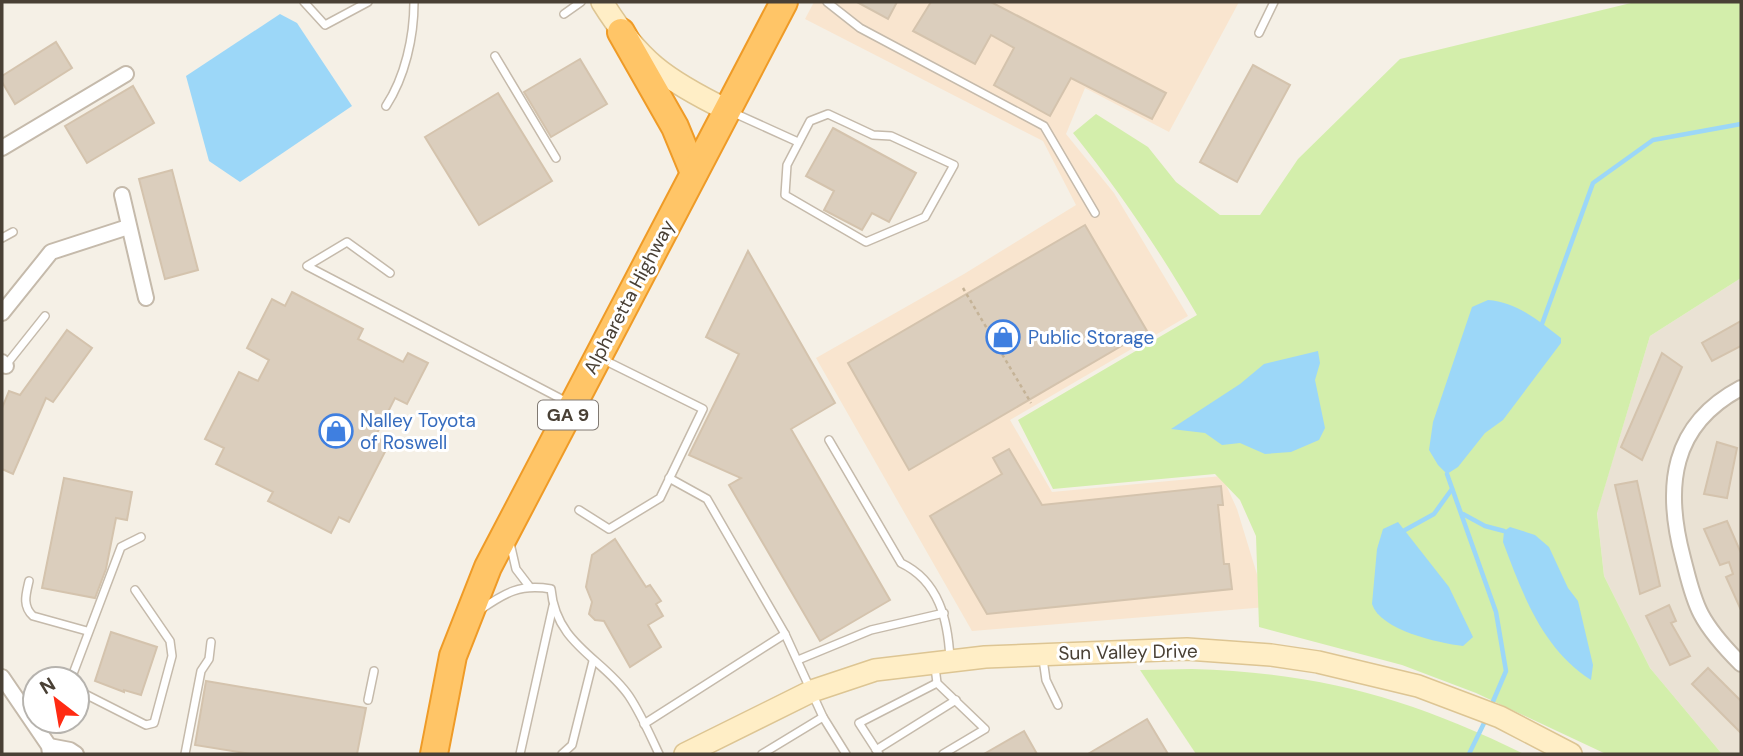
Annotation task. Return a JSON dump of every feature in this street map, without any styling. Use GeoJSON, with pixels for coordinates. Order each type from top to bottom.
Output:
{"type":"FeatureCollection","features":[{"type":"Feature","properties":{"kind":"highway","name":"Alpharetta Highway"},"geometry":{"type":"LineString","coordinates":[[435,750],[453,656],[466,620],[509,527],[784,2]]}},
{"type":"Feature","properties":{"kind":"highway"},"geometry":{"type":"LineString","coordinates":[[621,32],[675,127],[694,173]]}},
{"type":"Feature","properties":{"kind":"street"},"geometry":{"type":"LineString","coordinates":[[602,2],[621,32],[656,71],[727,110]]}},
{"type":"Feature","properties":{"kind":"street"},"geometry":{"type":"LineString","coordinates":[[2,148],[125,74]]}},
{"type":"Feature","properties":{"kind":"street"},"geometry":{"type":"LineString","coordinates":[[122,195],[146,298]]}},
{"type":"Feature","properties":{"kind":"street"},"geometry":{"type":"LineString","coordinates":[[2,313],[51,252],[128,227]]}},
{"type":"Feature","properties":{"kind":"street"},"geometry":{"type":"LineString","coordinates":[[1741,388],[1715,404],[1694,426],[1675,474],[1672,505],[1674,524],[1696,604],[1710,629],[1741,664]]}},
{"type":"Feature","properties":{"kind":"street","name":"Sun Valley Drive"},"geometry":{"type":"LineString","coordinates":[[685,754],[812,691],[875,670],[942,660],[1187,649],[1272,655],[1318,662],[1447,695],[1500,717],[1571,754]]}},
{"type":"Feature","properties":{"kind":"street"},"geometry":{"type":"LineString","coordinates":[[2,677],[21,700]]}},
{"type":"Feature","properties":{"kind":"street"},"geometry":{"type":"LineString","coordinates":[[47,752],[70,750],[76,754]]}},
{"type":"Feature","properties":{"kind":"lane"},"geometry":{"type":"LineString","coordinates":[[304,2],[325,25],[368,2]]}},
{"type":"Feature","properties":{"kind":"lane"},"geometry":{"type":"LineString","coordinates":[[386,106],[394,94],[408,50],[414,2]]}},
{"type":"Feature","properties":{"kind":"lane"},"geometry":{"type":"LineString","coordinates":[[564,14],[581,2]]}},
{"type":"Feature","properties":{"kind":"lane"},"geometry":{"type":"LineString","coordinates":[[827,2],[868,33],[1044,126],[1094,213]]}},
{"type":"Feature","properties":{"kind":"lane"},"geometry":{"type":"LineString","coordinates":[[1259,33],[1274,2]]}},
{"type":"Feature","properties":{"kind":"lane"},"geometry":{"type":"LineString","coordinates":[[495,57],[556,158]]}},
{"type":"Feature","properties":{"kind":"lane"},"geometry":{"type":"LineString","coordinates":[[727,110],[798,142]]}},
{"type":"Feature","properties":{"kind":"lane"},"geometry":{"type":"LineString","coordinates":[[828,114],[873,135],[891,136],[954,164],[925,217],[866,242],[785,195],[787,165],[798,142],[810,121],[828,114]]}},
{"type":"Feature","properties":{"kind":"lane"},"geometry":{"type":"LineString","coordinates":[[2,238],[13,232]]}},
{"type":"Feature","properties":{"kind":"lane"},"geometry":{"type":"LineString","coordinates":[[390,273],[348,242],[307,266],[573,405]]}},
{"type":"Feature","properties":{"kind":"lane"},"geometry":{"type":"LineString","coordinates":[[4,364],[45,316]]}},
{"type":"Feature","properties":{"kind":"lane"},"geometry":{"type":"LineString","coordinates":[[579,510],[609,529],[660,498],[703,409],[598,357]]}},
{"type":"Feature","properties":{"kind":"lane"},"geometry":{"type":"LineString","coordinates":[[829,440],[901,563],[919,572],[944,613],[942,660],[937,684]]}},
{"type":"Feature","properties":{"kind":"lane"},"geometry":{"type":"LineString","coordinates":[[669,478],[707,499],[785,634],[823,717],[846,754]]}},
{"type":"Feature","properties":{"kind":"lane"},"geometry":{"type":"LineString","coordinates":[[509,527],[516,569],[529,586]]}},
{"type":"Feature","properties":{"kind":"lane"},"geometry":{"type":"LineString","coordinates":[[76,665],[121,547],[141,537]]}},
{"type":"Feature","properties":{"kind":"lane"},"geometry":{"type":"LineString","coordinates":[[29,581],[25,600],[27,611],[33,616],[87,631]]}},
{"type":"Feature","properties":{"kind":"lane"},"geometry":{"type":"LineString","coordinates":[[466,620],[501,596],[529,586],[551,589],[553,606],[520,754]]}},
{"type":"Feature","properties":{"kind":"lane"},"geometry":{"type":"LineString","coordinates":[[91,697],[146,725],[154,723],[172,656],[170,641],[135,590]]}},
{"type":"Feature","properties":{"kind":"lane"},"geometry":{"type":"LineString","coordinates":[[553,606],[570,636],[629,696],[659,754]]}},
{"type":"Feature","properties":{"kind":"lane"},"geometry":{"type":"LineString","coordinates":[[798,660],[871,630],[944,613]]}},
{"type":"Feature","properties":{"kind":"lane"},"geometry":{"type":"LineString","coordinates":[[645,723],[785,634]]}},
{"type":"Feature","properties":{"kind":"lane"},"geometry":{"type":"LineString","coordinates":[[185,754],[201,671],[209,659],[211,642]]}},
{"type":"Feature","properties":{"kind":"lane"},"geometry":{"type":"LineString","coordinates":[[1043,654],[1046,680],[1058,705]]}},
{"type":"Feature","properties":{"kind":"lane"},"geometry":{"type":"LineString","coordinates":[[562,754],[572,745],[593,661]]}},
{"type":"Feature","properties":{"kind":"lane"},"geometry":{"type":"LineString","coordinates":[[368,700],[374,671]]}},
{"type":"Feature","properties":{"kind":"lane"},"geometry":{"type":"LineString","coordinates":[[937,684],[985,729],[943,754]]}},
{"type":"Feature","properties":{"kind":"lane"},"geometry":{"type":"LineString","coordinates":[[937,684],[859,723],[878,752],[956,701]]}},
{"type":"Feature","properties":{"kind":"lane"},"geometry":{"type":"LineString","coordinates":[[762,754],[823,717]]}},
{"type":"Feature","properties":{"kind":"path"},"geometry":{"type":"LineString","coordinates":[[963,288],[1031,403]]}},
{"type":"Feature","properties":{"kind":"shaded area","name":"Public Storage"},"geometry":{"type":"Polygon","coordinates":[[[814,2],[1239,2],[1169,132],[1085,88],[1066,134],[1114,193],[1188,316],[1010,420],[1052,492],[1222,476],[1237,509],[1267,607],[972,631],[816,358],[964,274],[1076,205],[1043,141],[805,19],[814,2]]]}},
{"type":"Feature","properties":{"kind":"shaded area"},"geometry":{"type":"Polygon","coordinates":[[[1741,278],[1741,754],[1722,754],[1650,668],[1604,576],[1597,512],[1650,336],[1741,278]]]}},
{"type":"Feature","properties":{"kind":"green space"},"geometry":{"type":"Polygon","coordinates":[[[1635,2],[1741,2],[1741,278],[1650,336],[1597,513],[1604,576],[1650,668],[1722,754],[1606,754],[1476,693],[1402,665],[1259,627],[1256,536],[1240,500],[1215,474],[1053,489],[1018,420],[1197,315],[1138,222],[1073,133],[1096,114],[1148,147],[1176,182],[1220,215],[1260,215],[1298,159],[1400,59],[1635,2]]]}},
{"type":"Feature","properties":{"kind":"green space"},"geometry":{"type":"Polygon","coordinates":[[[1192,669],[1282,676],[1363,692],[1442,718],[1524,754],[1196,754],[1140,670],[1192,669]]]}},
{"type":"Feature","properties":{"kind":"water"},"geometry":{"type":"Polygon","coordinates":[[[280,14],[297,23],[352,106],[240,182],[209,161],[186,76],[280,14]]]}},
{"type":"Feature","properties":{"kind":"water"},"geometry":{"type":"Polygon","coordinates":[[[1488,300],[1509,304],[1527,313],[1561,338],[1561,343],[1503,420],[1485,433],[1458,467],[1447,474],[1429,450],[1433,422],[1472,307],[1488,300]]]}},
{"type":"Feature","properties":{"kind":"water"},"geometry":{"type":"Polygon","coordinates":[[[1318,351],[1320,363],[1315,380],[1325,428],[1319,440],[1291,452],[1265,454],[1240,443],[1222,445],[1205,433],[1171,429],[1240,384],[1264,364],[1318,351]]]}},
{"type":"Feature","properties":{"kind":"water"},"geometry":{"type":"Polygon","coordinates":[[[1398,522],[1449,587],[1473,637],[1463,646],[1439,642],[1398,628],[1377,613],[1372,604],[1377,549],[1383,529],[1398,522]]]}},
{"type":"Feature","properties":{"kind":"water"},"geometry":{"type":"Polygon","coordinates":[[[1510,527],[1535,535],[1549,547],[1568,588],[1578,601],[1593,665],[1591,680],[1559,652],[1536,619],[1503,542],[1504,531],[1510,527]]]}},
{"type":"Feature","properties":{"kind":"building"},"geometry":{"type":"Polygon","coordinates":[[[857,2],[897,2],[888,19],[857,2]]]}},
{"type":"Feature","properties":{"kind":"building"},"geometry":{"type":"Polygon","coordinates":[[[931,2],[991,2],[1166,93],[1152,119],[1071,78],[1050,116],[994,85],[1014,48],[991,35],[975,64],[913,31],[931,2]]]}},
{"type":"Feature","properties":{"kind":"building"},"geometry":{"type":"Polygon","coordinates":[[[56,42],[72,68],[15,104],[2,82],[2,76],[56,42]]]}},
{"type":"Feature","properties":{"kind":"building"},"geometry":{"type":"Polygon","coordinates":[[[580,59],[607,104],[551,137],[524,92],[580,59]]]}},
{"type":"Feature","properties":{"kind":"building"},"geometry":{"type":"Polygon","coordinates":[[[1253,65],[1290,85],[1237,182],[1200,162],[1253,65]]]}},
{"type":"Feature","properties":{"kind":"building"},"geometry":{"type":"Polygon","coordinates":[[[133,86],[154,123],[87,163],[65,126],[133,86]]]}},
{"type":"Feature","properties":{"kind":"building"},"geometry":{"type":"Polygon","coordinates":[[[498,93],[552,181],[479,225],[425,137],[498,93]]]}},
{"type":"Feature","properties":{"kind":"building"},"geometry":{"type":"Polygon","coordinates":[[[833,128],[916,173],[889,222],[872,213],[862,230],[824,210],[834,191],[806,176],[833,128]]]}},
{"type":"Feature","properties":{"kind":"building"},"geometry":{"type":"Polygon","coordinates":[[[172,170],[198,270],[165,279],[139,179],[172,170]]]}},
{"type":"Feature","properties":{"kind":"building"},"geometry":{"type":"Polygon","coordinates":[[[1085,225],[1147,331],[909,470],[848,363],[1085,225]]]}},
{"type":"Feature","properties":{"kind":"building"},"geometry":{"type":"Polygon","coordinates":[[[748,251],[835,403],[791,429],[890,600],[820,641],[729,485],[741,478],[689,455],[739,354],[706,337],[748,251]]]}},
{"type":"Feature","properties":{"kind":"building"},"geometry":{"type":"Polygon","coordinates":[[[292,292],[363,329],[358,339],[403,362],[408,353],[428,363],[407,404],[395,398],[375,437],[389,444],[349,522],[339,517],[331,533],[268,501],[273,492],[216,464],[224,448],[205,439],[239,372],[258,381],[269,360],[247,348],[272,299],[285,306],[292,292]]]}},
{"type":"Feature","properties":{"kind":"building"},"geometry":{"type":"Polygon","coordinates":[[[1741,321],[1741,346],[1712,361],[1702,343],[1741,321]]]}},
{"type":"Feature","properties":{"kind":"building"},"geometry":{"type":"Polygon","coordinates":[[[67,330],[92,348],[53,402],[46,398],[13,474],[2,469],[2,408],[9,391],[20,395],[67,330]]]}},
{"type":"Feature","properties":{"kind":"building"},"geometry":{"type":"Polygon","coordinates":[[[1662,353],[1682,367],[1642,460],[1621,447],[1662,353]]]}},
{"type":"Feature","properties":{"kind":"building"},"geometry":{"type":"Polygon","coordinates":[[[1717,442],[1737,448],[1727,498],[1704,494],[1717,442]]]}},
{"type":"Feature","properties":{"kind":"building"},"geometry":{"type":"Polygon","coordinates":[[[1009,449],[1042,505],[1221,486],[1223,505],[1218,505],[1224,564],[1229,564],[1232,589],[987,614],[930,516],[1002,474],[993,458],[1009,449]]]}},
{"type":"Feature","properties":{"kind":"building"},"geometry":{"type":"Polygon","coordinates":[[[64,478],[132,492],[127,520],[116,518],[106,569],[95,598],[42,588],[64,478]]]}},
{"type":"Feature","properties":{"kind":"building"},"geometry":{"type":"Polygon","coordinates":[[[1637,481],[1660,586],[1640,594],[1615,485],[1637,481]]]}},
{"type":"Feature","properties":{"kind":"building"},"geometry":{"type":"Polygon","coordinates":[[[1727,521],[1741,553],[1741,610],[1726,577],[1733,574],[1729,562],[1720,565],[1704,529],[1727,521]]]}},
{"type":"Feature","properties":{"kind":"building"},"geometry":{"type":"Polygon","coordinates":[[[615,539],[646,587],[650,585],[661,601],[656,604],[663,616],[648,625],[661,647],[630,667],[604,621],[595,620],[589,614],[592,602],[586,587],[592,555],[615,539]]]}},
{"type":"Feature","properties":{"kind":"building"},"geometry":{"type":"Polygon","coordinates":[[[1669,605],[1676,621],[1671,623],[1690,656],[1670,665],[1646,616],[1669,605]]]}},
{"type":"Feature","properties":{"kind":"building"},"geometry":{"type":"Polygon","coordinates":[[[111,632],[157,647],[141,695],[95,681],[111,632]]]}},
{"type":"Feature","properties":{"kind":"building"},"geometry":{"type":"Polygon","coordinates":[[[1708,668],[1741,701],[1741,733],[1692,684],[1708,668]]]}},
{"type":"Feature","properties":{"kind":"building"},"geometry":{"type":"Polygon","coordinates":[[[206,681],[366,708],[357,754],[251,754],[195,745],[206,681]]]}},
{"type":"Feature","properties":{"kind":"building"},"geometry":{"type":"Polygon","coordinates":[[[1147,719],[1168,754],[1088,754],[1147,719]]]}},
{"type":"Feature","properties":{"kind":"building"},"geometry":{"type":"Polygon","coordinates":[[[1024,731],[1037,754],[984,754],[1024,731]]]}},
{"type":"Feature","properties":{"kind":"waterway"},"geometry":{"type":"LineString","coordinates":[[1542,324],[1593,183],[1653,140],[1741,124]]}},
{"type":"Feature","properties":{"kind":"waterway"},"geometry":{"type":"LineString","coordinates":[[1447,474],[1496,612],[1506,671],[1491,706]]}},
{"type":"Feature","properties":{"kind":"waterway"},"geometry":{"type":"LineString","coordinates":[[1405,530],[1434,514],[1452,489]]}},
{"type":"Feature","properties":{"kind":"waterway"},"geometry":{"type":"LineString","coordinates":[[1463,514],[1485,526],[1504,531]]}},
{"type":"Feature","properties":{"kind":"waterway"},"geometry":{"type":"LineString","coordinates":[[1469,754],[1487,717]]}},
{"type":"Feature","properties":{"kind":"place","name":"Public Storage"},"geometry":{"type":"Point","coordinates":[1003,337]}},
{"type":"Feature","properties":{"kind":"place","name":"Nalley Toyota of Roswell"},"geometry":{"type":"Point","coordinates":[336,431]}}]}
